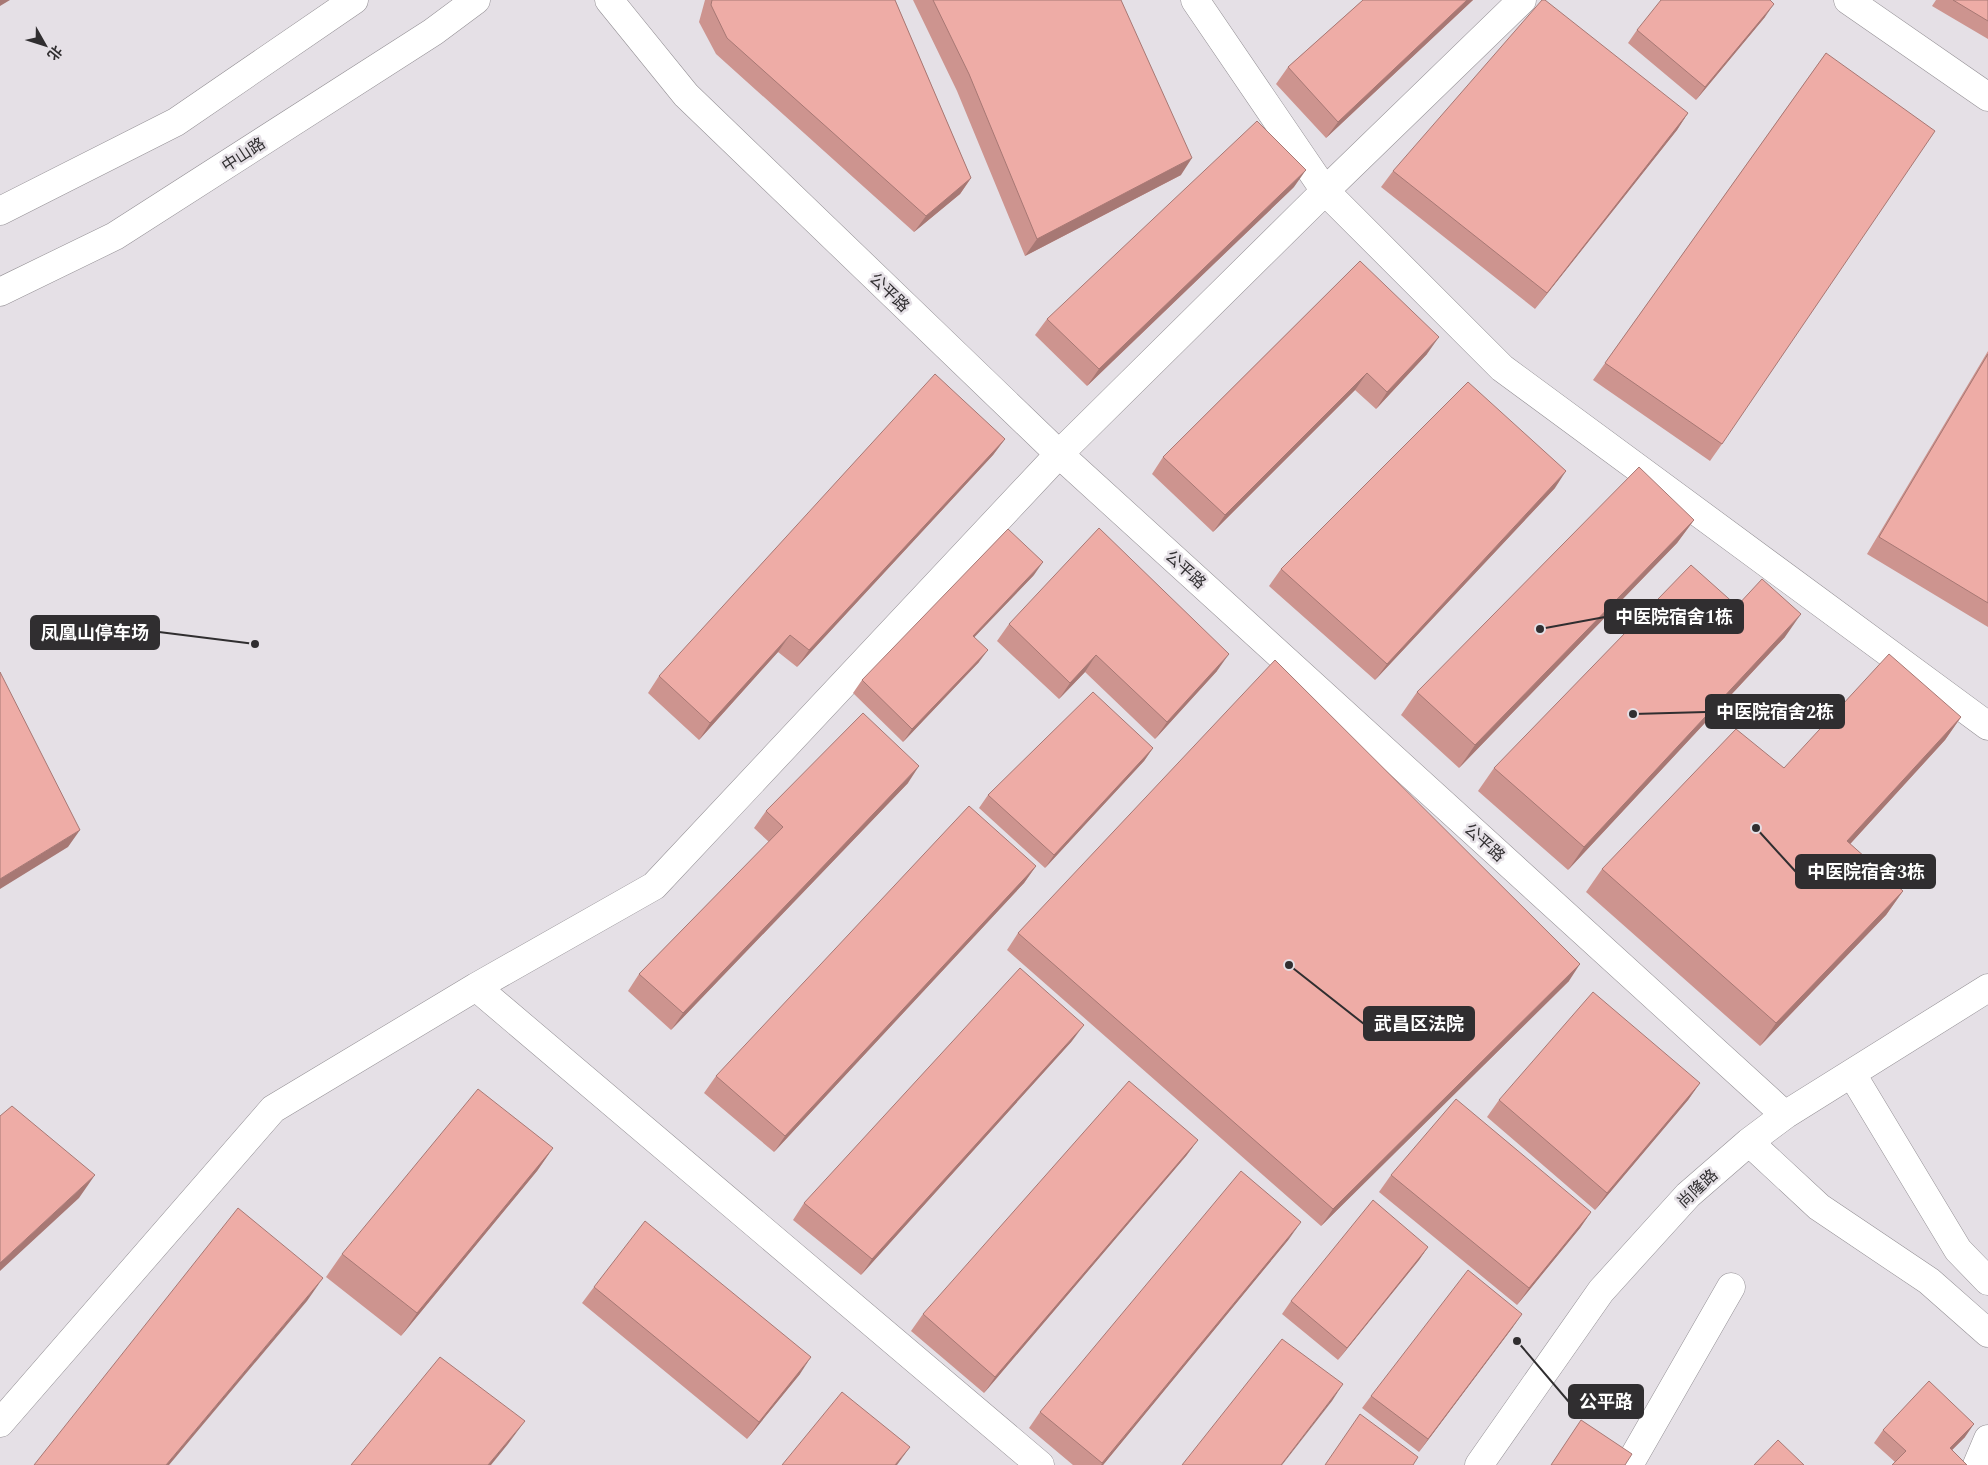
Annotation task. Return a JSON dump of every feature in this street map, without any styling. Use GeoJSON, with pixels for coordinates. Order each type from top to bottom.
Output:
{"type":"FeatureCollection","features":[{"type":"Feature","properties":{"kind":"street"},"geometry":{"type":"LineString","coordinates":[[0,211],[176,122],[354,0]]}},
{"type":"Feature","properties":{"kind":"street","name":"中山路"},"geometry":{"type":"LineString","coordinates":[[0,292],[115,236],[433,32],[476,0]]}},
{"type":"Feature","properties":{"kind":"street","name":"公平路"},"geometry":{"type":"LineString","coordinates":[[609,0],[686,96],[1059,454],[1786,1115]]}},
{"type":"Feature","properties":{"kind":"street"},"geometry":{"type":"LineString","coordinates":[[1195,0],[1325,191],[1502,368],[1988,726]]}},
{"type":"Feature","properties":{"kind":"street"},"geometry":{"type":"LineString","coordinates":[[0,1423],[273,1109],[476,987],[654,886],[1059,454],[1325,191],[1522,0]]}},
{"type":"Feature","properties":{"kind":"street"},"geometry":{"type":"LineString","coordinates":[[1848,0],[1988,97]]}},
{"type":"Feature","properties":{"kind":"street"},"geometry":{"type":"LineString","coordinates":[[476,987],[1040,1465]]}},
{"type":"Feature","properties":{"kind":"street","name":"尚隆路"},"geometry":{"type":"LineString","coordinates":[[1479,1465],[1602,1291],[1675,1208],[1749,1142],[1786,1115],[1988,988]]}},
{"type":"Feature","properties":{"kind":"street"},"geometry":{"type":"LineString","coordinates":[[1852,1074],[1958,1250],[1988,1281]]}},
{"type":"Feature","properties":{"kind":"street"},"geometry":{"type":"LineString","coordinates":[[1749,1142],[1824,1212],[1929,1281],[1988,1333]]}},
{"type":"Feature","properties":{"kind":"street"},"geometry":{"type":"LineString","coordinates":[[1929,1281],[1958,1250]]}},
{"type":"Feature","properties":{"kind":"street"},"geometry":{"type":"LineString","coordinates":[[1629,1465],[1731,1287]]}},
{"type":"Feature","properties":{"kind":"street"},"geometry":{"type":"LineString","coordinates":[[1977,1465],[1988,1439]]}},
{"type":"Feature","properties":{"kind":"building"},"geometry":{"type":"Polygon","coordinates":[[[712,0],[895,0],[971,178],[926,216],[727,38],[711,5],[712,0]]]}},
{"type":"Feature","properties":{"kind":"building"},"geometry":{"type":"Polygon","coordinates":[[[933,0],[1121,0],[1192,158],[1037,239],[969,74],[933,0]]]}},
{"type":"Feature","properties":{"kind":"building"},"geometry":{"type":"Polygon","coordinates":[[[1363,0],[1467,0],[1338,122],[1288,67],[1363,0]]]}},
{"type":"Feature","properties":{"kind":"building"},"geometry":{"type":"Polygon","coordinates":[[[1542,0],[1545,0],[1688,113],[1547,293],[1393,171],[1542,0]]]}},
{"type":"Feature","properties":{"kind":"building"},"geometry":{"type":"Polygon","coordinates":[[[1661,0],[1770,0],[1774,4],[1705,87],[1637,30],[1661,0]]]}},
{"type":"Feature","properties":{"kind":"building"},"geometry":{"type":"Polygon","coordinates":[[[1953,0],[1988,0],[1988,21],[1953,0]]]}},
{"type":"Feature","properties":{"kind":"building"},"geometry":{"type":"Polygon","coordinates":[[[1826,53],[1935,131],[1722,444],[1605,363],[1826,53]]]}},
{"type":"Feature","properties":{"kind":"building"},"geometry":{"type":"Polygon","coordinates":[[[1257,121],[1306,170],[1099,369],[1047,319],[1257,121]]]}},
{"type":"Feature","properties":{"kind":"building"},"geometry":{"type":"Polygon","coordinates":[[[1360,261],[1439,337],[1387,392],[1367,373],[1225,515],[1163,457],[1360,261]]]}},
{"type":"Feature","properties":{"kind":"building"},"geometry":{"type":"Polygon","coordinates":[[[1988,354],[1988,603],[1879,537],[1988,354]]]}},
{"type":"Feature","properties":{"kind":"building"},"geometry":{"type":"Polygon","coordinates":[[[935,374],[1005,439],[809,650],[790,635],[710,723],[659,676],[935,374]]]}},
{"type":"Feature","properties":{"kind":"building"},"geometry":{"type":"Polygon","coordinates":[[[1468,382],[1566,471],[1387,664],[1281,569],[1468,382]]]}},
{"type":"Feature","properties":{"kind":"building"},"geometry":{"type":"Polygon","coordinates":[[[1639,467],[1694,520],[1475,745],[1417,692],[1639,467]]]}},
{"type":"Feature","properties":{"kind":"building"},"geometry":{"type":"Polygon","coordinates":[[[1099,528],[1229,654],[1167,722],[1096,655],[1070,683],[1009,624],[1099,528]]]}},
{"type":"Feature","properties":{"kind":"building"},"geometry":{"type":"Polygon","coordinates":[[[1008,529],[1043,562],[973,636],[988,650],[912,729],[862,680],[1008,529]]]}},
{"type":"Feature","properties":{"kind":"building"},"geometry":{"type":"Polygon","coordinates":[[[1691,565],[1737,606],[1762,579],[1801,614],[1584,847],[1494,768],[1691,565]]]}},
{"type":"Feature","properties":{"kind":"building"},"geometry":{"type":"Polygon","coordinates":[[[1889,654],[1961,717],[1847,841],[1903,891],[1776,1023],[1602,869],[1736,729],[1784,768],[1889,654]]]}},
{"type":"Feature","properties":{"kind":"building"},"geometry":{"type":"Polygon","coordinates":[[[1275,660],[1580,964],[1333,1209],[1018,933],[1275,660]]]}},
{"type":"Feature","properties":{"kind":"building"},"geometry":{"type":"Polygon","coordinates":[[[0,672],[80,830],[0,879],[0,672]]]}},
{"type":"Feature","properties":{"kind":"building"},"geometry":{"type":"Polygon","coordinates":[[[1093,692],[1153,748],[1054,855],[988,795],[1093,692]]]}},
{"type":"Feature","properties":{"kind":"building"},"geometry":{"type":"Polygon","coordinates":[[[863,713],[919,766],[683,1013],[639,974],[783,827],[766,811],[863,713]]]}},
{"type":"Feature","properties":{"kind":"building"},"geometry":{"type":"Polygon","coordinates":[[[969,806],[1036,866],[785,1136],[716,1076],[969,806]]]}},
{"type":"Feature","properties":{"kind":"building"},"geometry":{"type":"Polygon","coordinates":[[[1020,968],[1084,1025],[872,1259],[804,1203],[1020,968]]]}},
{"type":"Feature","properties":{"kind":"building"},"geometry":{"type":"Polygon","coordinates":[[[1593,992],[1700,1083],[1607,1193],[1499,1100],[1593,992]]]}},
{"type":"Feature","properties":{"kind":"building"},"geometry":{"type":"Polygon","coordinates":[[[1129,1081],[1198,1140],[995,1377],[923,1314],[1129,1081]]]}},
{"type":"Feature","properties":{"kind":"building"},"geometry":{"type":"Polygon","coordinates":[[[478,1089],[553,1148],[417,1313],[342,1254],[478,1089]]]}},
{"type":"Feature","properties":{"kind":"building"},"geometry":{"type":"Polygon","coordinates":[[[1456,1099],[1591,1212],[1529,1288],[1391,1175],[1456,1099]]]}},
{"type":"Feature","properties":{"kind":"building"},"geometry":{"type":"Polygon","coordinates":[[[12,1106],[95,1175],[0,1263],[0,1116],[12,1106]]]}},
{"type":"Feature","properties":{"kind":"building"},"geometry":{"type":"Polygon","coordinates":[[[1241,1171],[1301,1222],[1102,1463],[1040,1412],[1241,1171]]]}},
{"type":"Feature","properties":{"kind":"building"},"geometry":{"type":"Polygon","coordinates":[[[1373,1200],[1428,1247],[1347,1348],[1291,1301],[1373,1200]]]}},
{"type":"Feature","properties":{"kind":"building"},"geometry":{"type":"Polygon","coordinates":[[[238,1208],[323,1278],[166,1465],[34,1465],[238,1208]]]}},
{"type":"Feature","properties":{"kind":"building"},"geometry":{"type":"Polygon","coordinates":[[[645,1221],[811,1357],[759,1422],[594,1287],[645,1221]]]}},
{"type":"Feature","properties":{"kind":"building"},"geometry":{"type":"Polygon","coordinates":[[[1468,1270],[1522,1314],[1428,1439],[1371,1396],[1468,1270]]]}},
{"type":"Feature","properties":{"kind":"building"},"geometry":{"type":"Polygon","coordinates":[[[1282,1339],[1343,1384],[1281,1465],[1182,1465],[1282,1339]]]}},
{"type":"Feature","properties":{"kind":"building"},"geometry":{"type":"Polygon","coordinates":[[[440,1357],[525,1421],[488,1465],[351,1465],[440,1357]]]}},
{"type":"Feature","properties":{"kind":"building"},"geometry":{"type":"Polygon","coordinates":[[[1929,1381],[1974,1424],[1950,1448],[1967,1465],[1892,1465],[1906,1451],[1883,1430],[1929,1381]]]}},
{"type":"Feature","properties":{"kind":"building"},"geometry":{"type":"Polygon","coordinates":[[[842,1392],[910,1447],[895,1465],[782,1465],[842,1392]]]}},
{"type":"Feature","properties":{"kind":"building"},"geometry":{"type":"Polygon","coordinates":[[[1360,1414],[1418,1457],[1413,1465],[1325,1465],[1360,1414]]]}},
{"type":"Feature","properties":{"kind":"building"},"geometry":{"type":"Polygon","coordinates":[[[1581,1420],[1632,1454],[1625,1465],[1551,1465],[1581,1420]]]}},
{"type":"Feature","properties":{"kind":"building"},"geometry":{"type":"Polygon","coordinates":[[[1778,1440],[1804,1465],[1754,1465],[1778,1440]]]}},
{"type":"Feature","properties":{"kind":"place","name":"中医院宿舍1栋"},"geometry":{"type":"Point","coordinates":[1540,629]}},
{"type":"Feature","properties":{"kind":"place","name":"凤凰山停车场"},"geometry":{"type":"Point","coordinates":[255,644]}},
{"type":"Feature","properties":{"kind":"place","name":"中医院宿舍2栋"},"geometry":{"type":"Point","coordinates":[1633,714]}},
{"type":"Feature","properties":{"kind":"place","name":"中医院宿舍3栋"},"geometry":{"type":"Point","coordinates":[1756,828]}},
{"type":"Feature","properties":{"kind":"place","name":"武昌区法院"},"geometry":{"type":"Point","coordinates":[1289,965]}},
{"type":"Feature","properties":{"kind":"place","name":"公平路"},"geometry":{"type":"Point","coordinates":[1517,1341]}}]}
